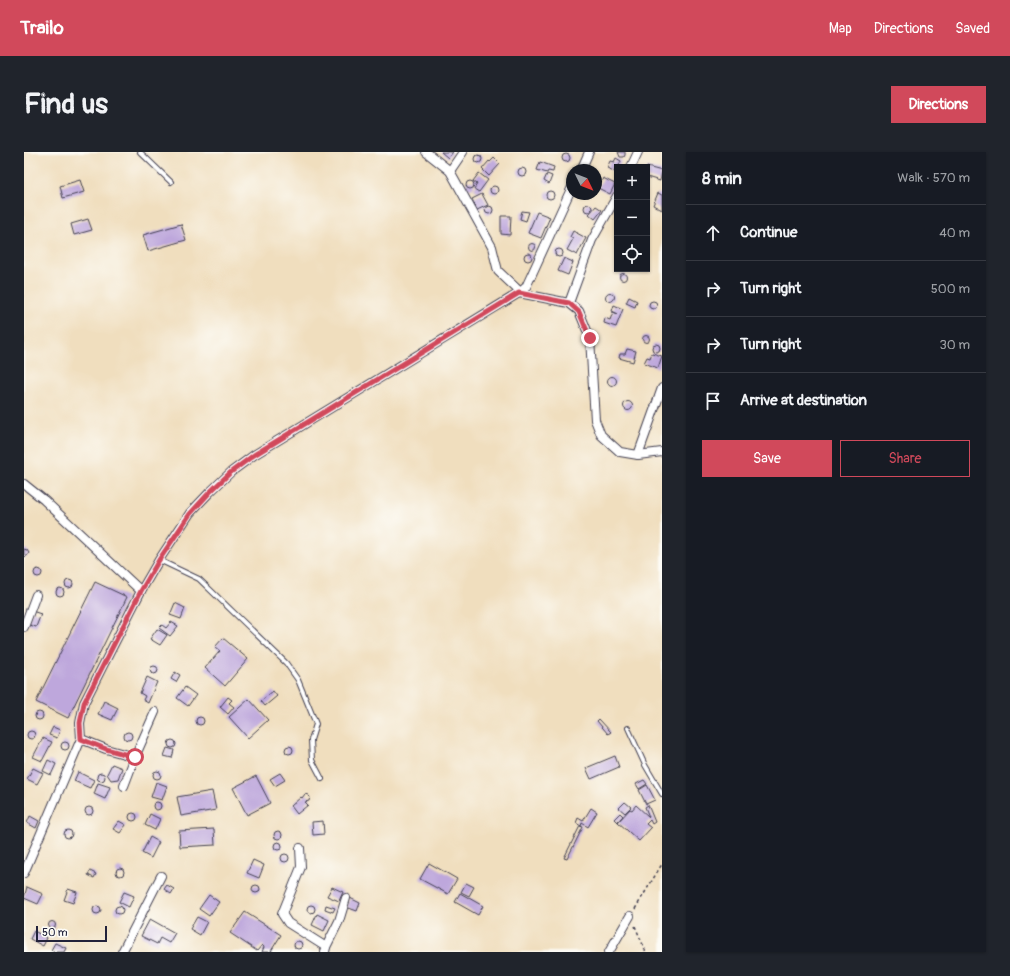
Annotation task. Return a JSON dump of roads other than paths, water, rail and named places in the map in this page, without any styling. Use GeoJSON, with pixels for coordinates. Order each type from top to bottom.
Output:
{"type":"FeatureCollection","features":[{"type":"Feature","properties":{"kind":"street"},"geometry":{"type":"LineString","coordinates":[[426,152],[450,170],[492,247],[498,271],[517,289],[519,293],[569,303],[579,312],[590,338],[595,420],[600,435],[620,452],[638,455],[662,452]]}},
{"type":"Feature","properties":{"kind":"street"},"geometry":{"type":"LineString","coordinates":[[450,170],[463,152]]}},
{"type":"Feature","properties":{"kind":"street"},"geometry":{"type":"LineString","coordinates":[[584,164],[589,152]]}},
{"type":"Feature","properties":{"kind":"street"},"geometry":{"type":"LineString","coordinates":[[633,164],[638,152]]}},
{"type":"Feature","properties":{"kind":"street"},"geometry":{"type":"LineString","coordinates":[[24,873],[81,739],[80,723],[84,703],[141,591],[159,560],[190,514],[231,472],[254,455],[519,293],[526,287],[566,200]]}},
{"type":"Feature","properties":{"kind":"street"},"geometry":{"type":"LineString","coordinates":[[569,303],[592,240],[615,200]]}},
{"type":"Feature","properties":{"kind":"street"},"geometry":{"type":"LineString","coordinates":[[638,455],[662,388]]}},
{"type":"Feature","properties":{"kind":"street"},"geometry":{"type":"LineString","coordinates":[[24,484],[44,500],[141,591]]}},
{"type":"Feature","properties":{"kind":"street"},"geometry":{"type":"LineString","coordinates":[[24,627],[36,595]]}},
{"type":"Feature","properties":{"kind":"street"},"geometry":{"type":"LineString","coordinates":[[124,786],[155,712]]}},
{"type":"Feature","properties":{"kind":"street"},"geometry":{"type":"LineString","coordinates":[[81,739],[106,749],[135,757]]}},
{"type":"Feature","properties":{"kind":"street"},"geometry":{"type":"LineString","coordinates":[[300,848],[301,867],[282,914],[288,923],[326,950],[339,921],[346,898]]}},
{"type":"Feature","properties":{"kind":"street"},"geometry":{"type":"LineString","coordinates":[[122,952],[160,876]]}},
{"type":"Feature","properties":{"kind":"street"},"geometry":{"type":"LineString","coordinates":[[609,952],[630,916]]}},
{"type":"Feature","properties":{"kind":"lane"},"geometry":{"type":"LineString","coordinates":[[140,152],[171,182]]}},
{"type":"Feature","properties":{"kind":"lane"},"geometry":{"type":"LineString","coordinates":[[159,560],[199,579],[286,663],[298,680],[316,724],[311,740],[312,760],[322,779]]}},
{"type":"Feature","properties":{"kind":"lane"},"geometry":{"type":"LineString","coordinates":[[628,728],[645,765],[662,794]]}}]}
